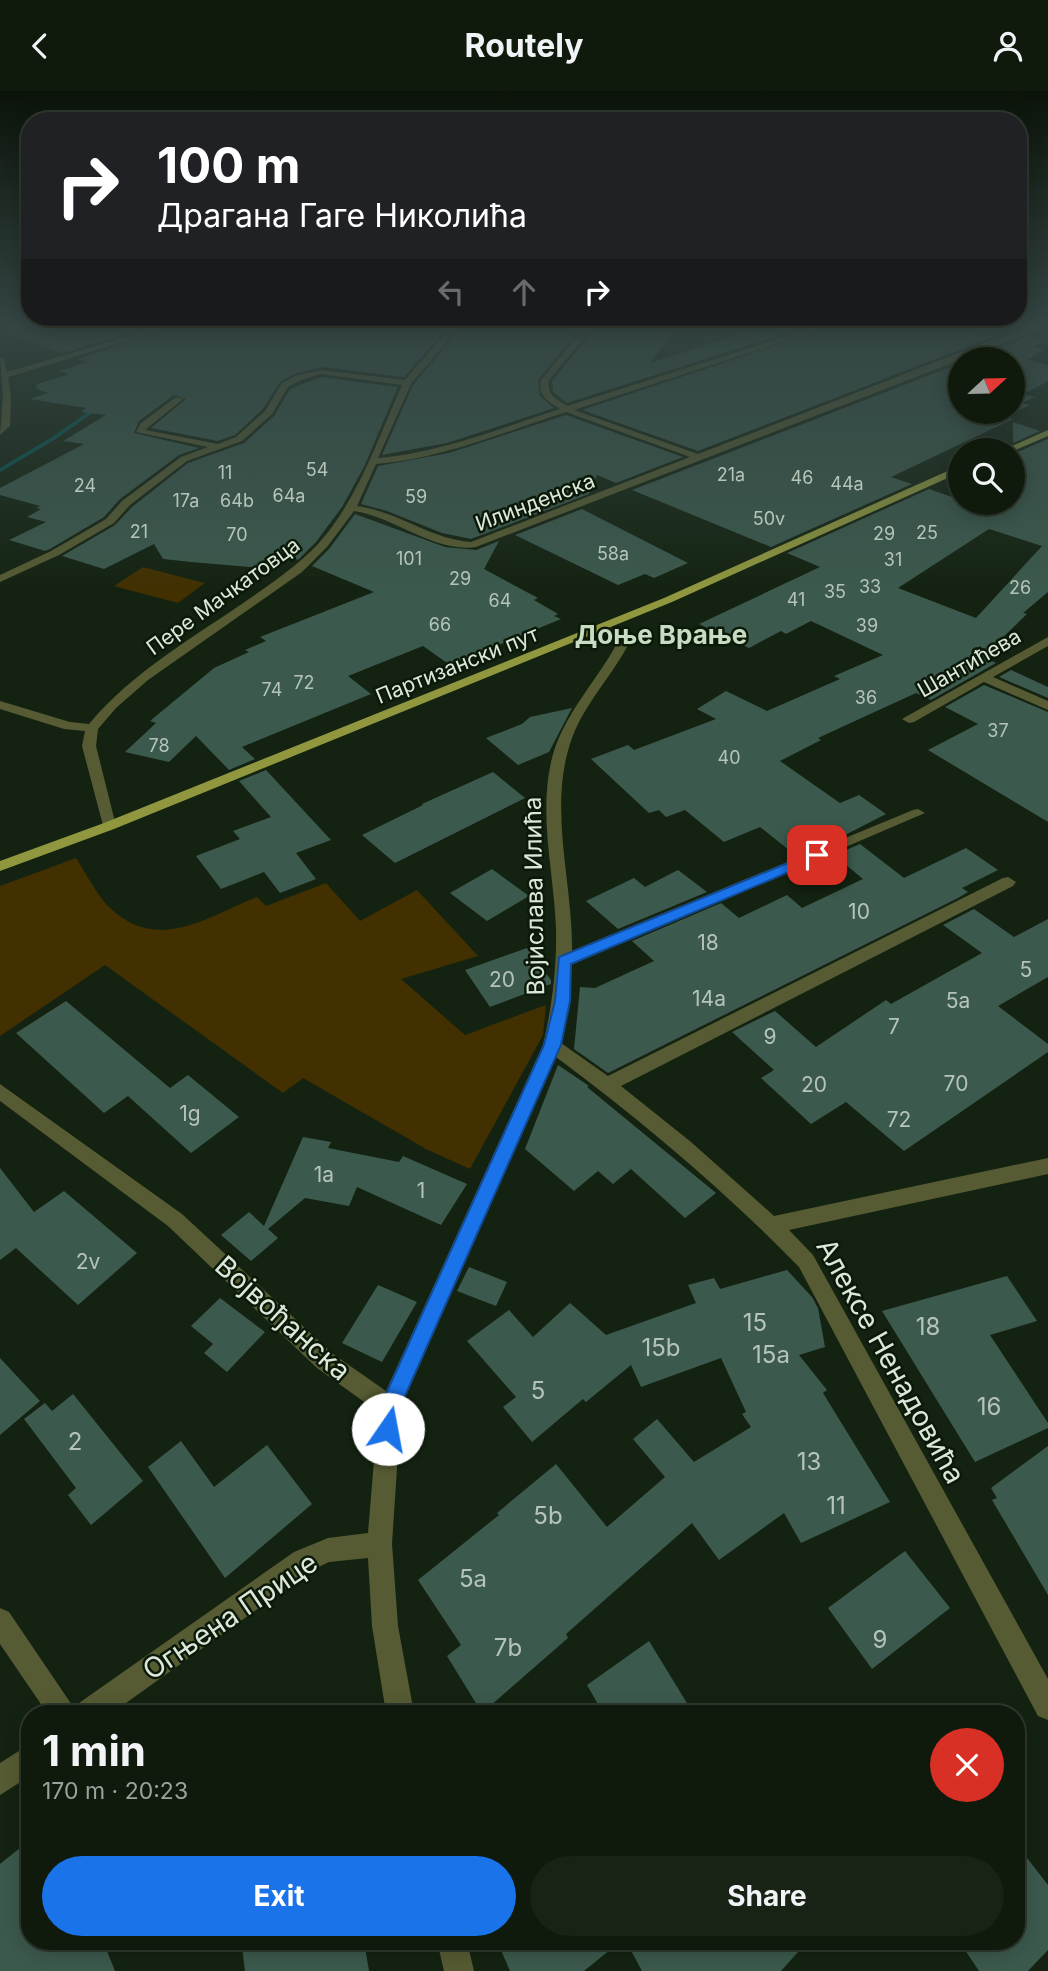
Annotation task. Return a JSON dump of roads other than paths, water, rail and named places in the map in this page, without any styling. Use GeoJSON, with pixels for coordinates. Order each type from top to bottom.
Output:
{"type":"FeatureCollection","features":[{"type":"Feature","properties":{"kind":"main road"},"geometry":{"type":"LineString","coordinates":[[1025,443],[1048,433]]}},
{"type":"Feature","properties":{"kind":"main road","name":"Партизански пут"},"geometry":{"type":"LineString","coordinates":[[0,866],[109,826],[601,628],[948,474]]}},
{"type":"Feature","properties":{"kind":"street"},"geometry":{"type":"LineString","coordinates":[[0,432],[6,426],[7,414]]}},
{"type":"Feature","properties":{"kind":"street"},"geometry":{"type":"LineString","coordinates":[[160,414],[144,425],[140,432],[219,447]]}},
{"type":"Feature","properties":{"kind":"street"},"geometry":{"type":"LineString","coordinates":[[2,577],[55,553],[110,521],[126,503],[184,459],[239,439],[268,414]]}},
{"type":"Feature","properties":{"kind":"street","name":"Пере Мачкатовца"},"geometry":{"type":"LineString","coordinates":[[92,728],[111,705],[144,677],[298,570],[323,545],[351,508],[394,414]]}},
{"type":"Feature","properties":{"kind":"street"},"geometry":{"type":"LineString","coordinates":[[374,461],[417,456],[555,414]]}},
{"type":"Feature","properties":{"kind":"street"},"geometry":{"type":"LineString","coordinates":[[577,414],[698,457]]}},
{"type":"Feature","properties":{"kind":"street","name":"Илинденска"},"geometry":{"type":"LineString","coordinates":[[351,508],[388,515],[445,541],[472,545],[810,414]]}},
{"type":"Feature","properties":{"kind":"street","name":"Војислава Илића"},"geometry":{"type":"LineString","coordinates":[[390,1407],[552,1045],[562,1001],[564,961],[555,820],[556,773],[565,737],[621,647],[614,636],[601,628]]}},
{"type":"Feature","properties":{"kind":"street","name":"Шантићева"},"geometry":{"type":"LineString","coordinates":[[909,719],[1048,641]]}},
{"type":"Feature","properties":{"kind":"street"},"geometry":{"type":"LineString","coordinates":[[986,678],[1048,706]]}},
{"type":"Feature","properties":{"kind":"street"},"geometry":{"type":"LineString","coordinates":[[0,705],[69,726],[92,728],[89,746],[109,826]]}},
{"type":"Feature","properties":{"kind":"street"},"geometry":{"type":"LineString","coordinates":[[564,961],[918,813]]}},
{"type":"Feature","properties":{"kind":"street"},"geometry":{"type":"LineString","coordinates":[[607,1085],[1008,882]]}},
{"type":"Feature","properties":{"kind":"street","name":"Алексе Ненадовића"},"geometry":{"type":"LineString","coordinates":[[552,1045],[607,1085],[772,1225],[806,1261],[1048,1706]]}},
{"type":"Feature","properties":{"kind":"street","name":"Војвођанска"},"geometry":{"type":"LineString","coordinates":[[0,1091],[175,1220],[325,1361],[390,1407]]}},
{"type":"Feature","properties":{"kind":"street"},"geometry":{"type":"LineString","coordinates":[[772,1225],[1048,1165]]}},
{"type":"Feature","properties":{"kind":"street"},"geometry":{"type":"LineString","coordinates":[[390,1407],[380,1544],[385,1626],[398,1705]]}},
{"type":"Feature","properties":{"kind":"street","name":"Огњена Прице"},"geometry":{"type":"LineString","coordinates":[[100,1705],[303,1561],[328,1550],[380,1544]]}},
{"type":"Feature","properties":{"kind":"street"},"geometry":{"type":"LineString","coordinates":[[0,1621],[58,1705]]}},
{"type":"Feature","properties":{"kind":"street"},"geometry":{"type":"LineString","coordinates":[[0,1781],[21,1765]]}},
{"type":"Feature","properties":{"kind":"street"},"geometry":{"type":"LineString","coordinates":[[454,1950],[458,1971]]}},
{"type":"Feature","properties":{"kind":"waterway"},"geometry":{"type":"LineString","coordinates":[[0,470],[89,414]]}},
{"type":"Feature","properties":{"kind":"district","name":"Доње Врање"},"geometry":{"type":"Point","coordinates":[661,634]}}]}
